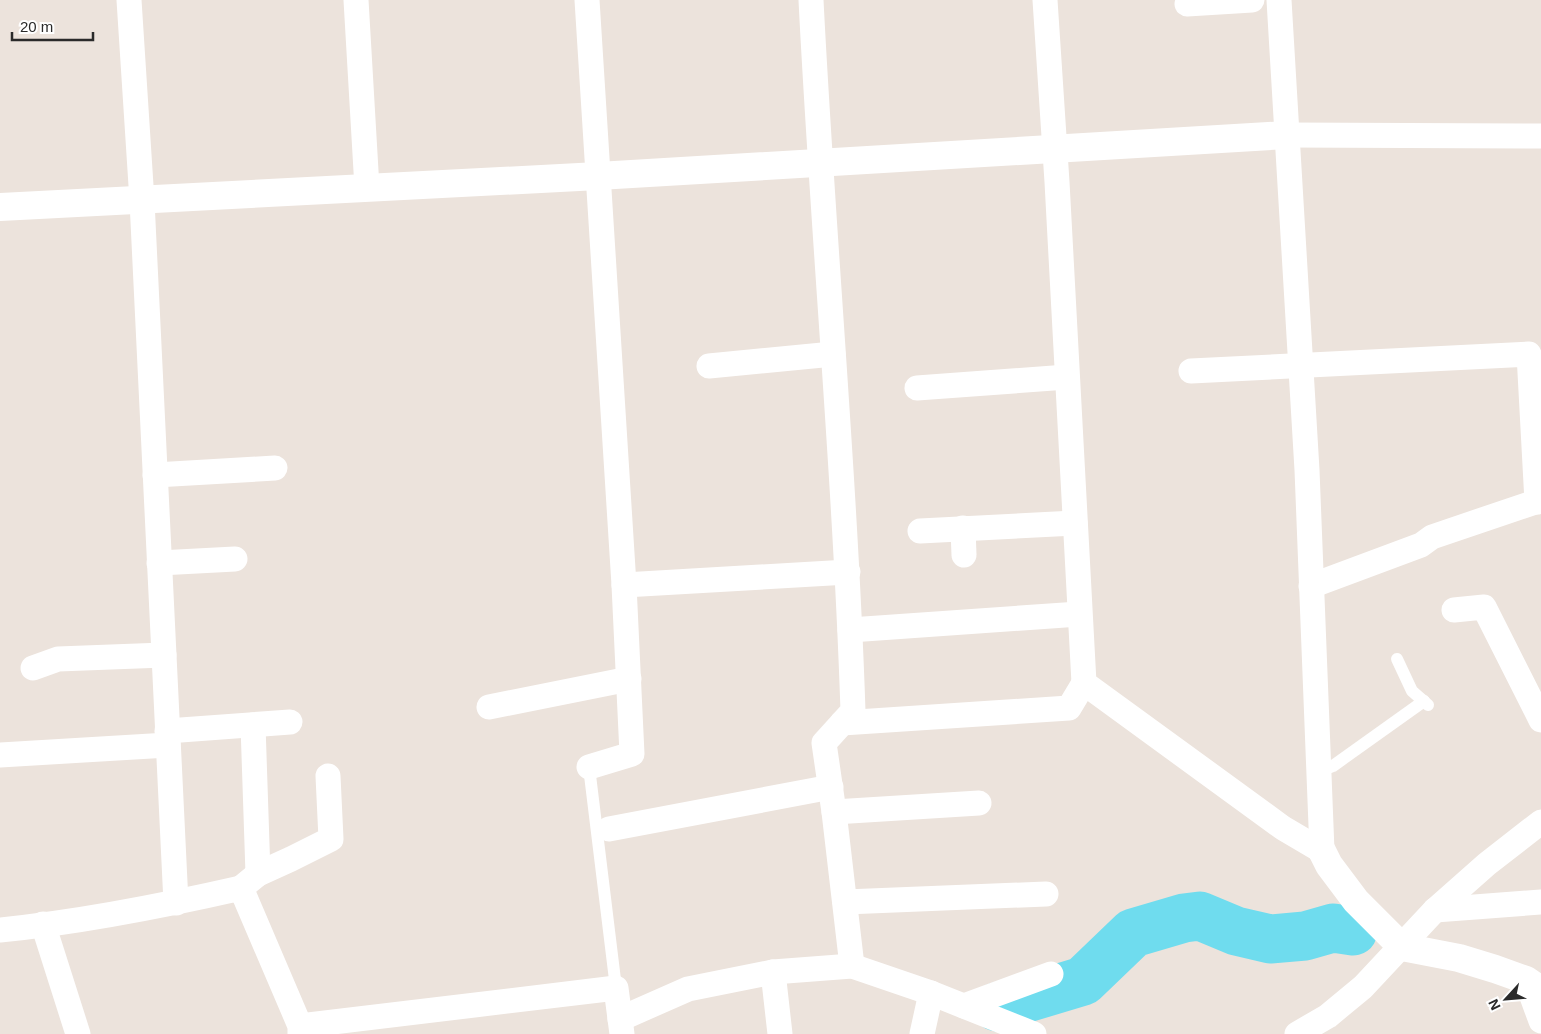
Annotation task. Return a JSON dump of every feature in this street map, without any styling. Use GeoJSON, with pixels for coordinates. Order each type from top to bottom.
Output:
{"type":"FeatureCollection","features":[{"type":"Feature","properties":{"kind":"street"},"geometry":{"type":"LineString","coordinates":[[129,0],[142,201],[176,903]]}},
{"type":"Feature","properties":{"kind":"street"},"geometry":{"type":"LineString","coordinates":[[356,0],[367,188]]}},
{"type":"Feature","properties":{"kind":"street"},"geometry":{"type":"LineString","coordinates":[[587,0],[624,586],[632,754],[589,766]]}},
{"type":"Feature","properties":{"kind":"street"},"geometry":{"type":"LineString","coordinates":[[811,0],[820,163],[848,572],[853,711],[824,743],[852,966]]}},
{"type":"Feature","properties":{"kind":"street"},"geometry":{"type":"LineString","coordinates":[[842,723],[1069,708],[1084,683],[1045,0]]}},
{"type":"Feature","properties":{"kind":"street"},"geometry":{"type":"LineString","coordinates":[[1187,4],[1252,0]]}},
{"type":"Feature","properties":{"kind":"street"},"geometry":{"type":"LineString","coordinates":[[1279,0],[1306,470],[1322,851],[1329,865],[1356,901],[1402,947],[1459,958],[1534,985],[1541,1021]]}},
{"type":"Feature","properties":{"kind":"street"},"geometry":{"type":"LineString","coordinates":[[0,207],[598,176],[1288,135],[1541,136]]}},
{"type":"Feature","properties":{"kind":"street"},"geometry":{"type":"LineString","coordinates":[[708,366],[833,354]]}},
{"type":"Feature","properties":{"kind":"street"},"geometry":{"type":"LineString","coordinates":[[1191,371],[1530,354],[1539,501],[1432,537],[1421,545],[1310,586]]}},
{"type":"Feature","properties":{"kind":"street"},"geometry":{"type":"LineString","coordinates":[[917,388],[1067,377]]}},
{"type":"Feature","properties":{"kind":"street"},"geometry":{"type":"LineString","coordinates":[[155,475],[275,468]]}},
{"type":"Feature","properties":{"kind":"street"},"geometry":{"type":"LineString","coordinates":[[920,531],[1075,523]]}},
{"type":"Feature","properties":{"kind":"street"},"geometry":{"type":"LineString","coordinates":[[963,528],[964,555]]}},
{"type":"Feature","properties":{"kind":"street"},"geometry":{"type":"LineString","coordinates":[[159,563],[235,559]]}},
{"type":"Feature","properties":{"kind":"street"},"geometry":{"type":"LineString","coordinates":[[624,586],[848,572]]}},
{"type":"Feature","properties":{"kind":"street"},"geometry":{"type":"LineString","coordinates":[[1454,610],[1484,607],[1541,720]]}},
{"type":"Feature","properties":{"kind":"street"},"geometry":{"type":"LineString","coordinates":[[850,630],[1079,614]]}},
{"type":"Feature","properties":{"kind":"street"},"geometry":{"type":"LineString","coordinates":[[33,668],[58,659],[164,655]]}},
{"type":"Feature","properties":{"kind":"street"},"geometry":{"type":"LineString","coordinates":[[488,707],[629,679]]}},
{"type":"Feature","properties":{"kind":"street"},"geometry":{"type":"LineString","coordinates":[[1084,683],[1283,828],[1322,851]]}},
{"type":"Feature","properties":{"kind":"street"},"geometry":{"type":"LineString","coordinates":[[0,755],[168,738],[253,725],[290,722]]}},
{"type":"Feature","properties":{"kind":"street"},"geometry":{"type":"LineString","coordinates":[[253,725],[250,881],[300,1030],[616,988],[621,1026],[688,989],[773,972],[852,966],[931,993],[1034,1034]]}},
{"type":"Feature","properties":{"kind":"street"},"geometry":{"type":"LineString","coordinates":[[0,930],[176,903],[250,881],[331,838],[328,776]]}},
{"type":"Feature","properties":{"kind":"street"},"geometry":{"type":"LineString","coordinates":[[609,829],[830,787]]}},
{"type":"Feature","properties":{"kind":"street"},"geometry":{"type":"LineString","coordinates":[[834,812],[978,803]]}},
{"type":"Feature","properties":{"kind":"street"},"geometry":{"type":"LineString","coordinates":[[1297,1034],[1328,1016],[1363,987],[1435,910],[1487,864],[1541,822]]}},
{"type":"Feature","properties":{"kind":"street"},"geometry":{"type":"LineString","coordinates":[[845,902],[1046,894]]}},
{"type":"Feature","properties":{"kind":"street"},"geometry":{"type":"LineString","coordinates":[[1435,910],[1541,902]]}},
{"type":"Feature","properties":{"kind":"street"},"geometry":{"type":"LineString","coordinates":[[43,924],[78,1034]]}},
{"type":"Feature","properties":{"kind":"street"},"geometry":{"type":"LineString","coordinates":[[773,972],[780,1034]]}},
{"type":"Feature","properties":{"kind":"street"},"geometry":{"type":"LineString","coordinates":[[964,1006],[1051,974]]}},
{"type":"Feature","properties":{"kind":"street"},"geometry":{"type":"LineString","coordinates":[[922,1034],[931,993]]}},
{"type":"Feature","properties":{"kind":"lane"},"geometry":{"type":"LineString","coordinates":[[1318,772],[1333,766],[1426,703],[1412,691],[1397,659]]}},
{"type":"Feature","properties":{"kind":"lane"},"geometry":{"type":"LineString","coordinates":[[589,766],[616,988]]}},
{"type":"Feature","properties":{"kind":"waterway"},"geometry":{"type":"LineString","coordinates":[[997,1007],[1083,981],[1133,933],[1184,918],[1200,916],[1236,931],[1270,939],[1305,936],[1333,928],[1353,931]]}}]}
